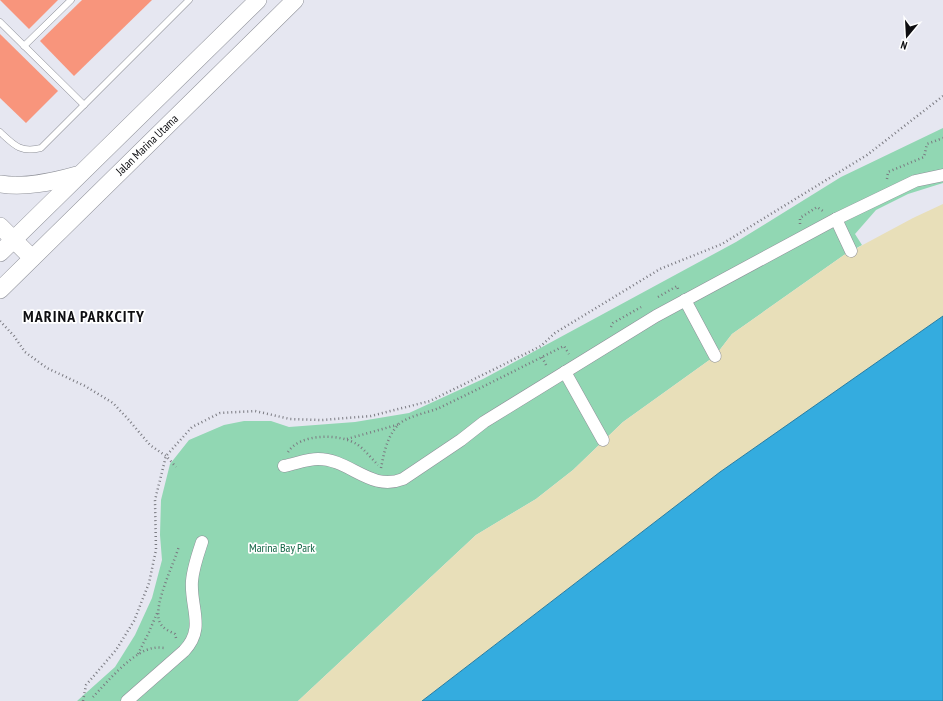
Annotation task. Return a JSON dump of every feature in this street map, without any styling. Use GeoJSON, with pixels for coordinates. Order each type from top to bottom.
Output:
{"type":"FeatureCollection","features":[{"type":"Feature","properties":{"kind":"main road"},"geometry":{"type":"LineString","coordinates":[[0,253],[258,0]]}},
{"type":"Feature","properties":{"kind":"main road","name":"Jalan Marina Utama"},"geometry":{"type":"LineString","coordinates":[[1,287],[295,0]]}},
{"type":"Feature","properties":{"kind":"main road"},"geometry":{"type":"LineString","coordinates":[[0,184],[11,186],[53,182],[78,175]]}},
{"type":"Feature","properties":{"kind":"main road"},"geometry":{"type":"LineString","coordinates":[[0,226],[32,258]]}},
{"type":"Feature","properties":{"kind":"street"},"geometry":{"type":"LineString","coordinates":[[284,466],[318,459],[341,463],[366,478],[383,482],[394,482],[403,479],[461,440],[484,422],[656,316],[836,218],[914,181],[943,175]]}},
{"type":"Feature","properties":{"kind":"street"},"geometry":{"type":"LineString","coordinates":[[836,218],[851,251]]}},
{"type":"Feature","properties":{"kind":"street"},"geometry":{"type":"LineString","coordinates":[[685,300],[716,356]]}},
{"type":"Feature","properties":{"kind":"street"},"geometry":{"type":"LineString","coordinates":[[570,369],[603,440]]}},
{"type":"Feature","properties":{"kind":"street"},"geometry":{"type":"LineString","coordinates":[[126,701],[184,651],[189,646],[195,634],[197,623],[192,581],[202,542]]}},
{"type":"Feature","properties":{"kind":"lane"},"geometry":{"type":"LineString","coordinates":[[24,46],[71,0]]}},
{"type":"Feature","properties":{"kind":"lane"},"geometry":{"type":"LineString","coordinates":[[0,132],[16,148],[30,151],[40,148],[189,0]]}},
{"type":"Feature","properties":{"kind":"lane"},"geometry":{"type":"LineString","coordinates":[[0,22],[84,105]]}},
{"type":"Feature","properties":{"kind":"path"},"geometry":{"type":"LineString","coordinates":[[83,701],[86,685],[116,650],[134,621],[149,583],[156,550],[155,500],[166,456],[192,427],[220,413],[255,411],[290,419],[322,420],[371,416],[430,401],[541,346],[556,333],[660,269],[722,244],[867,155],[943,96]]}},
{"type":"Feature","properties":{"kind":"path"},"geometry":{"type":"LineString","coordinates":[[886,194],[888,172],[924,156],[927,144],[943,138]]}},
{"type":"Feature","properties":{"kind":"path"},"geometry":{"type":"LineString","coordinates":[[0,321],[14,336],[25,352],[47,368],[85,386],[113,403],[150,445],[166,456],[176,467]]}},
{"type":"Feature","properties":{"kind":"path"},"geometry":{"type":"LineString","coordinates":[[347,439],[400,424],[415,416],[435,410],[564,346],[570,369]]}},
{"type":"Feature","properties":{"kind":"path"},"geometry":{"type":"LineString","coordinates":[[381,469],[390,438],[400,424]]}},
{"type":"Feature","properties":{"kind":"path"},"geometry":{"type":"LineString","coordinates":[[138,654],[158,610],[169,572],[175,561],[179,546]]}},
{"type":"Feature","properties":{"kind":"path"},"geometry":{"type":"LineString","coordinates":[[158,610],[159,622],[166,630],[175,634],[177,643]]}},
{"type":"Feature","properties":{"kind":"path"},"geometry":{"type":"LineString","coordinates":[[93,697],[138,654],[153,648],[167,648],[172,646]]}},
{"type":"Feature","properties":{"kind":"green space","name":"Marina Bay Park"},"geometry":{"type":"Polygon","coordinates":[[[943,128],[943,183],[908,194],[876,210],[855,234],[862,245],[844,255],[732,334],[715,356],[623,422],[573,470],[536,499],[476,535],[298,701],[77,701],[115,667],[135,635],[152,598],[162,560],[160,535],[161,500],[170,464],[189,440],[224,425],[244,421],[271,421],[289,427],[355,422],[409,413],[483,379],[736,242],[841,177],[943,128]]]}},
{"type":"Feature","properties":{"kind":"sand"},"geometry":{"type":"Polygon","coordinates":[[[943,204],[943,316],[720,472],[422,701],[298,701],[476,535],[536,499],[573,470],[623,422],[715,356],[732,334],[844,255],[913,218],[943,204]]]}},
{"type":"Feature","properties":{"kind":"water"},"geometry":{"type":"Polygon","coordinates":[[[943,316],[943,701],[422,701],[720,472],[943,316]]]}},
{"type":"Feature","properties":{"kind":"building"},"geometry":{"type":"Polygon","coordinates":[[[0,0],[58,0],[29,29],[0,0]]]}},
{"type":"Feature","properties":{"kind":"building"},"geometry":{"type":"Polygon","coordinates":[[[82,0],[152,0],[74,76],[40,41],[82,0]]]}},
{"type":"Feature","properties":{"kind":"building"},"geometry":{"type":"Polygon","coordinates":[[[0,34],[58,91],[26,123],[0,98],[0,34]]]}},
{"type":"Feature","properties":{"kind":"district","name":"MARINA PARKCITY"},"geometry":{"type":"Point","coordinates":[84,316]}}]}
